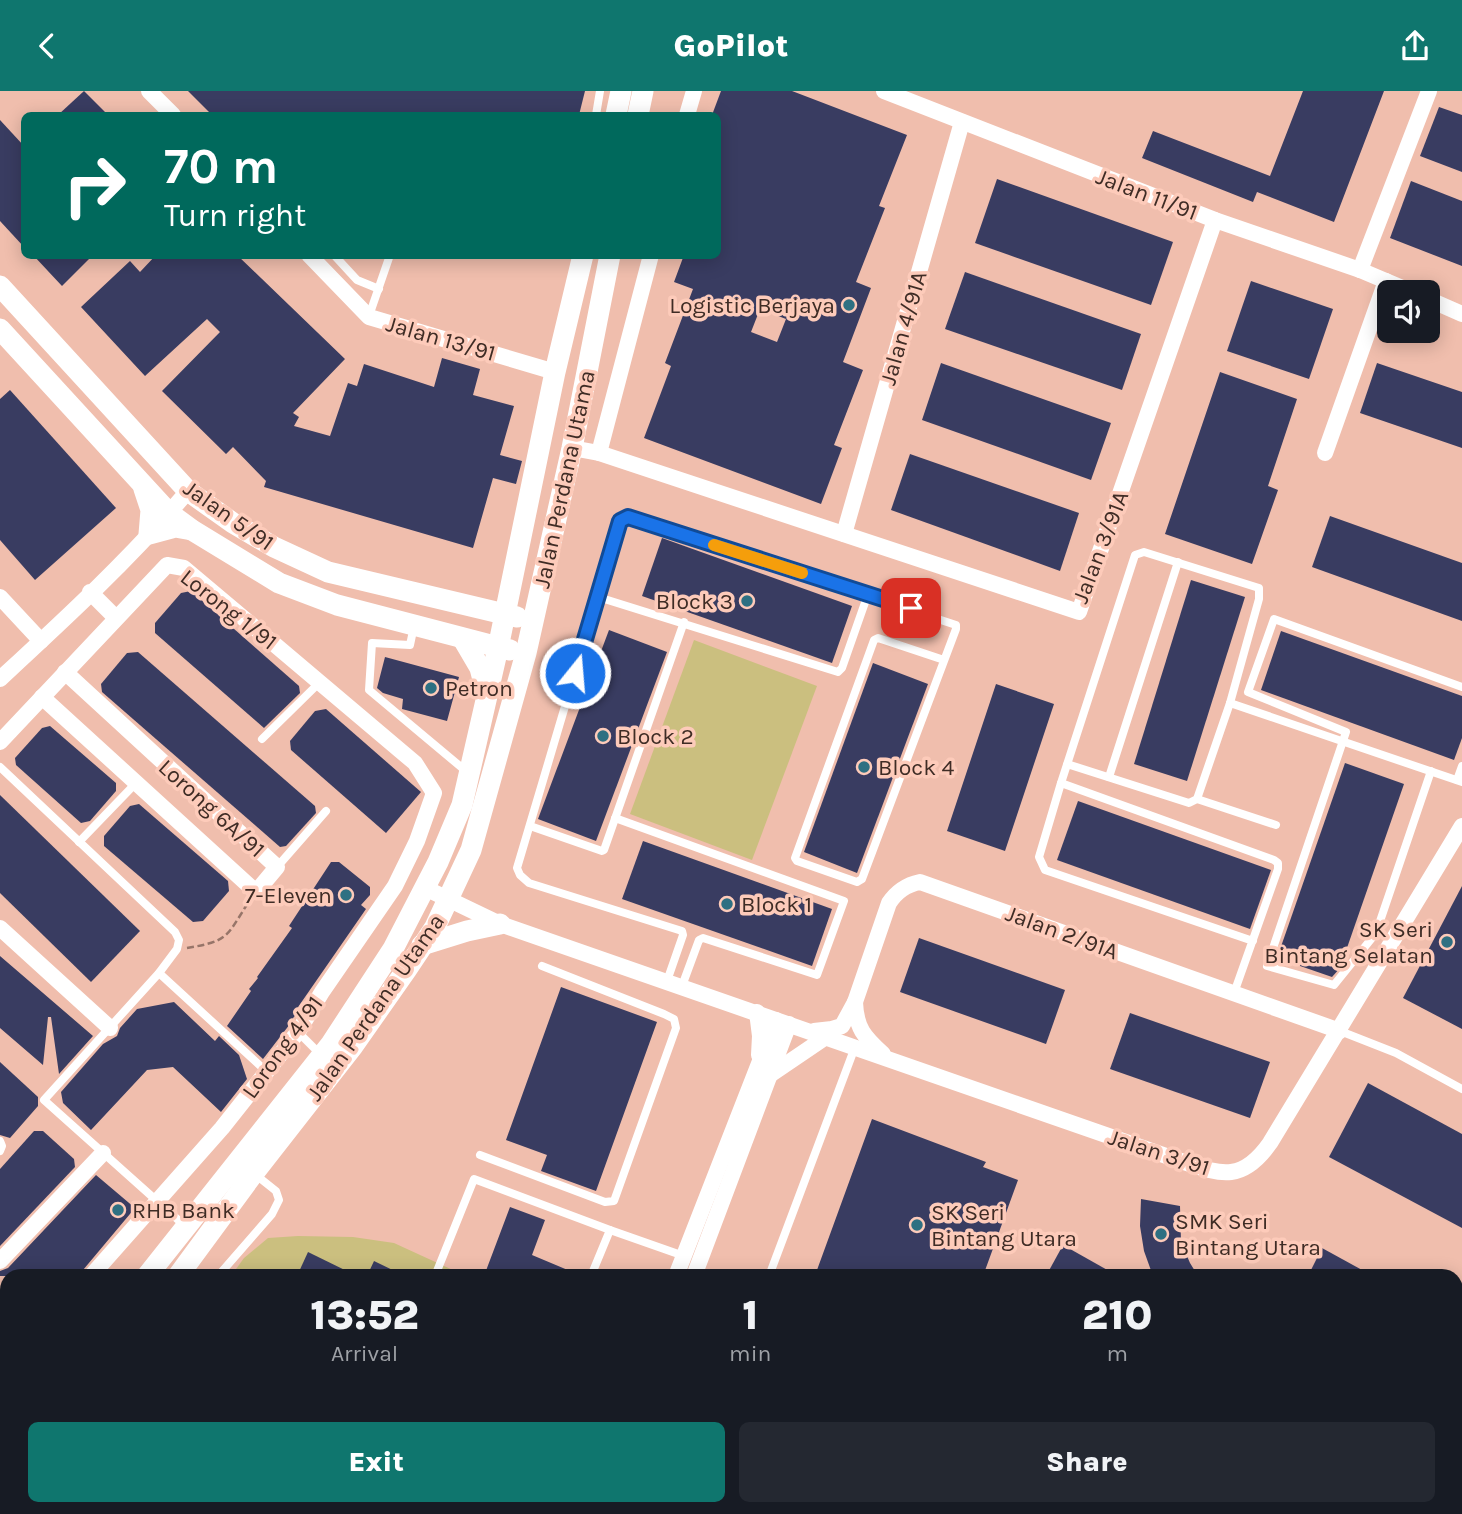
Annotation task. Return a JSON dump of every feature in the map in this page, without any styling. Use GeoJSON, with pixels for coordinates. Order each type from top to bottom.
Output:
{"type":"FeatureCollection","features":[{"type":"Feature","properties":{"kind":"street"},"geometry":{"type":"LineString","coordinates":[[149,91],[170,112]]}},
{"type":"Feature","properties":{"kind":"street"},"geometry":{"type":"LineString","coordinates":[[617,112],[621,91]]}},
{"type":"Feature","properties":{"kind":"street"},"geometry":{"type":"LineString","coordinates":[[639,112],[643,91]]}},
{"type":"Feature","properties":{"kind":"street"},"geometry":{"type":"LineString","coordinates":[[688,112],[694,91]]}},
{"type":"Feature","properties":{"kind":"street","name":"Jalan 11/91"},"geometry":{"type":"LineString","coordinates":[[884,91],[1215,220],[1360,269],[1384,280]]}},
{"type":"Feature","properties":{"kind":"street"},"geometry":{"type":"LineString","coordinates":[[1360,269],[1429,91]]}},
{"type":"Feature","properties":{"kind":"street","name":"Jalan 4/91A"},"geometry":{"type":"LineString","coordinates":[[844,534],[962,122]]}},
{"type":"Feature","properties":{"kind":"street","name":"Jalan 3/91A"},"geometry":{"type":"LineString","coordinates":[[572,448],[599,453],[1079,612],[1215,220]]}},
{"type":"Feature","properties":{"kind":"street","name":"Jalan 13/91"},"geometry":{"type":"LineString","coordinates":[[313,259],[369,317],[555,372]]}},
{"type":"Feature","properties":{"kind":"street","name":"Jalan Perdana Utama"},"geometry":{"type":"LineString","coordinates":[[152,1269],[339,1033],[393,949],[425,888],[462,805],[499,648],[555,372],[582,259]]}},
{"type":"Feature","properties":{"kind":"street","name":"Jalan Perdana Utama"},"geometry":{"type":"LineString","coordinates":[[183,1269],[353,1046],[435,927],[471,850],[526,653],[572,448],[609,259]]}},
{"type":"Feature","properties":{"kind":"street"},"geometry":{"type":"LineString","coordinates":[[599,453],[650,259]]}},
{"type":"Feature","properties":{"kind":"street","name":"Jalan 5/91"},"geometry":{"type":"LineString","coordinates":[[0,286],[188,491],[221,515],[274,547],[328,572],[471,604],[533,621]]}},
{"type":"Feature","properties":{"kind":"street"},"geometry":{"type":"LineString","coordinates":[[1440,304],[1462,314]]}},
{"type":"Feature","properties":{"kind":"street"},"geometry":{"type":"LineString","coordinates":[[1325,453],[1377,306]]}},
{"type":"Feature","properties":{"kind":"street","name":"Jalan 5/91"},"geometry":{"type":"LineString","coordinates":[[0,328],[169,513],[192,530],[279,583],[337,605],[526,653]]}},
{"type":"Feature","properties":{"kind":"street"},"geometry":{"type":"LineString","coordinates":[[533,485],[552,451],[560,447],[572,448]]}},
{"type":"Feature","properties":{"kind":"street"},"geometry":{"type":"LineString","coordinates":[[142,484],[151,510],[149,534]]}},
{"type":"Feature","properties":{"kind":"street"},"geometry":{"type":"LineString","coordinates":[[0,679],[149,534],[188,491]]}},
{"type":"Feature","properties":{"kind":"street"},"geometry":{"type":"LineString","coordinates":[[149,534],[175,527],[192,530]]}},
{"type":"Feature","properties":{"kind":"street","name":"Lorong 1/91"},"geometry":{"type":"LineString","coordinates":[[0,742],[167,565],[184,568],[415,763],[434,793]]}},
{"type":"Feature","properties":{"kind":"street"},"geometry":{"type":"LineString","coordinates":[[471,604],[488,601],[512,582]]}},
{"type":"Feature","properties":{"kind":"street"},"geometry":{"type":"LineString","coordinates":[[90,592],[116,618]]}},
{"type":"Feature","properties":{"kind":"street"},"geometry":{"type":"LineString","coordinates":[[0,597],[41,641]]}},
{"type":"Feature","properties":{"kind":"street"},"geometry":{"type":"LineString","coordinates":[[463,639],[480,667],[488,695]]}},
{"type":"Feature","properties":{"kind":"street","name":"Lorong 6A/91"},"geometry":{"type":"LineString","coordinates":[[42,697],[256,892],[277,867],[65,672]]}},
{"type":"Feature","properties":{"kind":"street","name":"Lorong 4/91"},"geometry":{"type":"LineString","coordinates":[[97,1269],[158,1202],[298,1033],[322,992],[395,886],[417,841],[434,793]]}},
{"type":"Feature","properties":{"kind":"street","name":"Jalan 3/91"},"geometry":{"type":"LineString","coordinates":[[425,888],[500,924],[1172,1158],[1228,1173],[1246,1169],[1259,1159],[1340,1031],[1462,826]]}},
{"type":"Feature","properties":{"kind":"street","name":"Jalan 2/91A"},"geometry":{"type":"LineString","coordinates":[[808,1031],[842,1026],[855,1002],[888,903],[909,884],[920,881],[1340,1031]]}},
{"type":"Feature","properties":{"kind":"street"},"geometry":{"type":"LineString","coordinates":[[422,945],[500,924]]}},
{"type":"Feature","properties":{"kind":"street"},"geometry":{"type":"LineString","coordinates":[[0,928],[110,1028]]}},
{"type":"Feature","properties":{"kind":"street"},"geometry":{"type":"LineString","coordinates":[[855,1002],[856,1018],[861,1032],[887,1058]]}},
{"type":"Feature","properties":{"kind":"street"},"geometry":{"type":"LineString","coordinates":[[679,1269],[764,1073],[757,1012]]}},
{"type":"Feature","properties":{"kind":"street"},"geometry":{"type":"LineString","coordinates":[[696,1269],[783,1022]]}},
{"type":"Feature","properties":{"kind":"street"},"geometry":{"type":"LineString","coordinates":[[764,1073],[826,1038]]}},
{"type":"Feature","properties":{"kind":"street"},"geometry":{"type":"LineString","coordinates":[[0,1261],[103,1153]]}},
{"type":"Feature","properties":{"kind":"lane"},"geometry":{"type":"LineString","coordinates":[[596,112],[600,91]]}},
{"type":"Feature","properties":{"kind":"lane"},"geometry":{"type":"LineString","coordinates":[[338,259],[357,280],[379,289]]}},
{"type":"Feature","properties":{"kind":"lane"},"geometry":{"type":"LineString","coordinates":[[369,317],[389,259]]}},
{"type":"Feature","properties":{"kind":"lane"},"geometry":{"type":"LineString","coordinates":[[674,983],[683,932],[529,883],[517,868],[620,521],[628,517],[954,623],[956,629],[862,879],[857,882],[797,861],[795,858],[874,640],[877,638],[944,660]]}},
{"type":"Feature","properties":{"kind":"lane"},"geometry":{"type":"LineString","coordinates":[[1068,764],[1189,803],[1197,799],[1230,703],[1259,599],[1259,588],[1144,552],[1135,555],[1061,782],[1040,857],[1045,870],[1253,941]]}},
{"type":"Feature","properties":{"kind":"lane"},"geometry":{"type":"LineString","coordinates":[[1109,777],[1178,562]]}},
{"type":"Feature","properties":{"kind":"lane"},"geometry":{"type":"LineString","coordinates":[[598,597],[838,672],[842,668],[868,594]]}},
{"type":"Feature","properties":{"kind":"lane"},"geometry":{"type":"LineString","coordinates":[[1431,771],[1376,933],[1334,985],[1266,966],[1346,731],[1248,692],[1274,619],[1462,687]]}},
{"type":"Feature","properties":{"kind":"lane"},"geometry":{"type":"LineString","coordinates":[[530,826],[604,850],[684,622]]}},
{"type":"Feature","properties":{"kind":"lane"},"geometry":{"type":"LineString","coordinates":[[414,626],[410,645],[372,643],[369,690],[469,774]]}},
{"type":"Feature","properties":{"kind":"lane"},"geometry":{"type":"LineString","coordinates":[[262,739],[319,683]]}},
{"type":"Feature","properties":{"kind":"lane"},"geometry":{"type":"LineString","coordinates":[[1230,703],[1460,781],[1462,766]]}},
{"type":"Feature","properties":{"kind":"lane"},"geometry":{"type":"LineString","coordinates":[[0,767],[175,932],[179,940],[177,949],[159,973],[44,1100],[186,1227]]}},
{"type":"Feature","properties":{"kind":"lane"},"geometry":{"type":"LineString","coordinates":[[1061,782],[1274,860],[1278,869],[1234,993]]}},
{"type":"Feature","properties":{"kind":"lane"},"geometry":{"type":"LineString","coordinates":[[79,842],[135,784]]}},
{"type":"Feature","properties":{"kind":"lane"},"geometry":{"type":"LineString","coordinates":[[1197,799],[1276,825]]}},
{"type":"Feature","properties":{"kind":"lane"},"geometry":{"type":"LineString","coordinates":[[277,867],[326,811]]}},
{"type":"Feature","properties":{"kind":"lane"},"geometry":{"type":"LineString","coordinates":[[614,818],[844,901],[817,975],[703,938],[699,940],[674,983]]}},
{"type":"Feature","properties":{"kind":"lane"},"geometry":{"type":"LineString","coordinates":[[480,1155],[604,1202],[614,1201],[676,1028],[674,1019],[664,1014],[542,966]]}},
{"type":"Feature","properties":{"kind":"lane"},"geometry":{"type":"LineString","coordinates":[[159,973],[267,1072]]}},
{"type":"Feature","properties":{"kind":"lane"},"geometry":{"type":"LineString","coordinates":[[1340,1031],[1396,1053],[1462,1089]]}},
{"type":"Feature","properties":{"kind":"lane"},"geometry":{"type":"LineString","coordinates":[[298,1033],[321,1055]]}},
{"type":"Feature","properties":{"kind":"lane"},"geometry":{"type":"LineString","coordinates":[[772,1269],[855,1048]]}},
{"type":"Feature","properties":{"kind":"lane"},"geometry":{"type":"LineString","coordinates":[[0,1141],[0,1151]]}},
{"type":"Feature","properties":{"kind":"lane"},"geometry":{"type":"LineString","coordinates":[[224,1269],[272,1214],[279,1200],[276,1191],[253,1174]]}},
{"type":"Feature","properties":{"kind":"lane"},"geometry":{"type":"LineString","coordinates":[[438,1269],[474,1179],[684,1256]]}},
{"type":"Feature","properties":{"kind":"lane"},"geometry":{"type":"LineString","coordinates":[[595,1269],[610,1230]]}},
{"type":"Feature","properties":{"kind":"path"},"geometry":{"type":"LineString","coordinates":[[177,949],[216,943],[228,935],[256,892]]}},
{"type":"Feature","properties":{"kind":"shaded area"},"geometry":{"type":"Polygon","coordinates":[[[694,640],[817,686],[752,860],[630,814],[694,640]]]}},
{"type":"Feature","properties":{"kind":"shaded area"},"geometry":{"type":"Polygon","coordinates":[[[353,1237],[394,1243],[451,1269],[236,1269],[244,1258],[268,1238],[353,1237]]]}},
{"type":"Feature","properties":{"kind":"building"},"geometry":{"type":"Polygon","coordinates":[[[84,91],[105,112],[61,112],[84,91]]]}},
{"type":"Feature","properties":{"kind":"building"},"geometry":{"type":"Polygon","coordinates":[[[188,91],[585,91],[580,112],[209,112],[188,91]]]}},
{"type":"Feature","properties":{"kind":"building"},"geometry":{"type":"Polygon","coordinates":[[[721,91],[792,91],[907,135],[879,206],[885,208],[856,282],[871,288],[843,362],[863,370],[834,445],[842,448],[821,504],[644,438],[671,366],[665,363],[693,289],[674,282],[683,259],[721,259],[721,112],[713,112],[721,91]],[[760,309],[751,332],[777,342],[786,319],[760,309]]]}},
{"type":"Feature","properties":{"kind":"building"},"geometry":{"type":"Polygon","coordinates":[[[1303,91],[1384,91],[1334,222],[1257,192],[1253,202],[1142,158],[1153,131],[1270,176],[1303,91]]]}},
{"type":"Feature","properties":{"kind":"building"},"geometry":{"type":"Polygon","coordinates":[[[1439,107],[1462,115],[1462,172],[1420,156],[1439,107]]]}},
{"type":"Feature","properties":{"kind":"building"},"geometry":{"type":"Polygon","coordinates":[[[0,120],[21,143],[21,244],[0,221],[0,120]]]}},
{"type":"Feature","properties":{"kind":"building"},"geometry":{"type":"Polygon","coordinates":[[[997,179],[1173,242],[1151,305],[975,243],[997,179]]]}},
{"type":"Feature","properties":{"kind":"building"},"geometry":{"type":"Polygon","coordinates":[[[1411,181],[1462,201],[1462,266],[1390,238],[1411,181]]]}},
{"type":"Feature","properties":{"kind":"building"},"geometry":{"type":"Polygon","coordinates":[[[37,259],[89,259],[62,286],[37,259]]]}},
{"type":"Feature","properties":{"kind":"building"},"geometry":{"type":"Polygon","coordinates":[[[152,259],[241,259],[345,359],[293,413],[299,417],[294,426],[330,436],[348,383],[357,386],[364,364],[434,387],[442,358],[480,369],[473,395],[514,406],[500,455],[522,461],[516,484],[493,478],[473,548],[264,487],[266,481],[233,447],[226,454],[162,391],[220,332],[207,319],[145,376],[81,307],[130,261],[140,272],[152,259]]]}},
{"type":"Feature","properties":{"kind":"building"},"geometry":{"type":"Polygon","coordinates":[[[965,272],[1141,334],[1122,390],[945,329],[965,272]]]}},
{"type":"Feature","properties":{"kind":"building"},"geometry":{"type":"Polygon","coordinates":[[[1251,281],[1333,309],[1309,379],[1227,351],[1251,281]]]}},
{"type":"Feature","properties":{"kind":"building"},"geometry":{"type":"Polygon","coordinates":[[[941,363],[1111,423],[1091,480],[922,420],[941,363]]]}},
{"type":"Feature","properties":{"kind":"building"},"geometry":{"type":"Polygon","coordinates":[[[1377,363],[1462,392],[1462,448],[1360,413],[1377,363]]]}},
{"type":"Feature","properties":{"kind":"building"},"geometry":{"type":"Polygon","coordinates":[[[1220,372],[1297,399],[1268,486],[1278,490],[1252,564],[1165,534],[1220,372]]]}},
{"type":"Feature","properties":{"kind":"building"},"geometry":{"type":"Polygon","coordinates":[[[10,390],[116,508],[35,580],[0,540],[0,399],[10,390]]]}},
{"type":"Feature","properties":{"kind":"building"},"geometry":{"type":"Polygon","coordinates":[[[910,454],[1079,513],[1060,571],[891,510],[910,454]]]}},
{"type":"Feature","properties":{"kind":"building"},"geometry":{"type":"Polygon","coordinates":[[[1330,516],[1462,563],[1462,621],[1312,567],[1330,516]]]}},
{"type":"Feature","properties":{"kind":"building","name":"Block 3"},"geometry":{"type":"Polygon","coordinates":[[[662,538],[852,606],[832,663],[642,596],[662,538]]]}},
{"type":"Feature","properties":{"kind":"building"},"geometry":{"type":"Polygon","coordinates":[[[1191,580],[1245,597],[1187,781],[1134,764],[1191,580]]]}},
{"type":"Feature","properties":{"kind":"building"},"geometry":{"type":"Polygon","coordinates":[[[191,591],[299,686],[300,693],[264,728],[155,633],[155,623],[181,593],[191,591]]]}},
{"type":"Feature","properties":{"kind":"building","name":"Block 2"},"geometry":{"type":"Polygon","coordinates":[[[609,630],[667,652],[596,841],[538,819],[609,630]]]}},
{"type":"Feature","properties":{"kind":"building"},"geometry":{"type":"Polygon","coordinates":[[[1281,631],[1462,696],[1462,738],[1454,760],[1261,690],[1281,631]]]}},
{"type":"Feature","properties":{"kind":"building"},"geometry":{"type":"Polygon","coordinates":[[[138,652],[315,806],[316,813],[286,846],[280,847],[102,692],[101,684],[127,653],[138,652]]]}},
{"type":"Feature","properties":{"kind":"building","name":"Petron"},"geometry":{"type":"Polygon","coordinates":[[[385,657],[459,677],[447,721],[402,709],[403,699],[383,693],[377,688],[385,657]]]}},
{"type":"Feature","properties":{"kind":"building","name":"Block 4"},"geometry":{"type":"Polygon","coordinates":[[[873,663],[928,684],[857,873],[804,852],[873,663]]]}},
{"type":"Feature","properties":{"kind":"building"},"geometry":{"type":"Polygon","coordinates":[[[996,684],[1054,704],[1005,851],[947,831],[996,684]]]}},
{"type":"Feature","properties":{"kind":"building"},"geometry":{"type":"Polygon","coordinates":[[[326,709],[421,792],[386,833],[291,750],[290,741],[315,711],[326,709]]]}},
{"type":"Feature","properties":{"kind":"building"},"geometry":{"type":"Polygon","coordinates":[[[50,726],[116,783],[116,791],[90,821],[81,823],[16,765],[15,758],[42,728],[50,726]]]}},
{"type":"Feature","properties":{"kind":"building"},"geometry":{"type":"Polygon","coordinates":[[[1345,763],[1404,784],[1340,968],[1332,977],[1277,958],[1345,763]]]}},
{"type":"Feature","properties":{"kind":"building"},"geometry":{"type":"Polygon","coordinates":[[[0,795],[140,931],[91,982],[0,893],[0,795]]]}},
{"type":"Feature","properties":{"kind":"building"},"geometry":{"type":"Polygon","coordinates":[[[1078,801],[1271,870],[1250,929],[1057,860],[1078,801]]]}},
{"type":"Feature","properties":{"kind":"building"},"geometry":{"type":"Polygon","coordinates":[[[139,804],[228,881],[229,891],[203,921],[193,922],[104,846],[104,836],[130,806],[139,804]]]}},
{"type":"Feature","properties":{"kind":"building","name":"Block 1"},"geometry":{"type":"Polygon","coordinates":[[[643,841],[832,909],[812,966],[622,899],[643,841]]]}},
{"type":"Feature","properties":{"kind":"building"},"geometry":{"type":"Polygon","coordinates":[[[331,862],[339,862],[370,887],[370,895],[361,905],[366,909],[296,1010],[298,1012],[290,1024],[263,1059],[227,1026],[251,991],[249,989],[292,928],[289,926],[331,862]]]}},
{"type":"Feature","properties":{"kind":"building","name":"SK Seri Bintang Selatan"},"geometry":{"type":"Polygon","coordinates":[[[1462,886],[1462,1029],[1403,998],[1462,886]]]}},
{"type":"Feature","properties":{"kind":"building"},"geometry":{"type":"Polygon","coordinates":[[[919,938],[1065,990],[1046,1044],[900,992],[919,938]]]}},
{"type":"Feature","properties":{"kind":"building"},"geometry":{"type":"Polygon","coordinates":[[[0,956],[93,1036],[59,1074],[51,1017],[48,1017],[43,1065],[0,1028],[0,956]]]}},
{"type":"Feature","properties":{"kind":"building"},"geometry":{"type":"Polygon","coordinates":[[[561,987],[657,1022],[596,1191],[541,1171],[547,1155],[506,1140],[561,987]]]}},
{"type":"Feature","properties":{"kind":"building"},"geometry":{"type":"Polygon","coordinates":[[[174,1002],[215,1041],[219,1036],[239,1055],[247,1079],[221,1112],[173,1067],[147,1070],[91,1130],[63,1103],[61,1092],[103,1044],[117,1036],[120,1028],[137,1009],[174,1002]]]}},
{"type":"Feature","properties":{"kind":"building"},"geometry":{"type":"Polygon","coordinates":[[[1130,1013],[1270,1062],[1250,1118],[1110,1069],[1130,1013]]]}},
{"type":"Feature","properties":{"kind":"building"},"geometry":{"type":"Polygon","coordinates":[[[0,1062],[38,1097],[38,1106],[10,1138],[0,1135],[0,1062]]]}},
{"type":"Feature","properties":{"kind":"building"},"geometry":{"type":"Polygon","coordinates":[[[1368,1083],[1462,1134],[1462,1228],[1329,1157],[1368,1083]]]}},
{"type":"Feature","properties":{"kind":"building","name":"SK Seri Bintang Utara"},"geometry":{"type":"Polygon","coordinates":[[[872,1119],[986,1162],[983,1167],[1018,1180],[986,1269],[817,1269],[872,1119]]]}},
{"type":"Feature","properties":{"kind":"building"},"geometry":{"type":"Polygon","coordinates":[[[34,1131],[43,1131],[74,1159],[75,1167],[0,1246],[0,1169],[34,1131]]]}},
{"type":"Feature","properties":{"kind":"building"},"geometry":{"type":"Polygon","coordinates":[[[96,1175],[135,1208],[84,1269],[5,1269],[96,1175]]]}},
{"type":"Feature","properties":{"kind":"building","name":"SMK Seri Bintang Utara"},"geometry":{"type":"Polygon","coordinates":[[[1141,1199],[1180,1206],[1181,1242],[1194,1269],[1150,1269],[1140,1226],[1141,1199]]]}},
{"type":"Feature","properties":{"kind":"building"},"geometry":{"type":"Polygon","coordinates":[[[510,1207],[545,1220],[532,1255],[565,1269],[487,1269],[510,1207]]]}},
{"type":"Feature","properties":{"kind":"building"},"geometry":{"type":"Polygon","coordinates":[[[1063,1245],[1106,1269],[1050,1269],[1063,1245]]]}},
{"type":"Feature","properties":{"kind":"building"},"geometry":{"type":"Polygon","coordinates":[[[1322,1248],[1360,1269],[1312,1269],[1322,1248]]]}},
{"type":"Feature","properties":{"kind":"building"},"geometry":{"type":"Polygon","coordinates":[[[308,1252],[343,1269],[300,1269],[308,1252]]]}},
{"type":"Feature","properties":{"kind":"building"},"geometry":{"type":"Polygon","coordinates":[[[374,1261],[391,1269],[370,1269],[374,1261]]]}},
{"type":"Feature","properties":{"kind":"slow traffic"},"geometry":{"type":"LineString","coordinates":[[714,545],[802,573]]}},
{"type":"Feature","properties":{"kind":"place","name":"Logistic Berjaya"},"geometry":{"type":"Point","coordinates":[849,305]}},
{"type":"Feature","properties":{"kind":"place","name":"Block 3"},"geometry":{"type":"Point","coordinates":[747,601]}},
{"type":"Feature","properties":{"kind":"place","name":"Petron"},"geometry":{"type":"Point","coordinates":[431,688]}},
{"type":"Feature","properties":{"kind":"place","name":"Block 2"},"geometry":{"type":"Point","coordinates":[603,736]}},
{"type":"Feature","properties":{"kind":"place","name":"Block 4"},"geometry":{"type":"Point","coordinates":[864,767]}},
{"type":"Feature","properties":{"kind":"place","name":"7-Eleven"},"geometry":{"type":"Point","coordinates":[346,895]}},
{"type":"Feature","properties":{"kind":"place","name":"Block 1"},"geometry":{"type":"Point","coordinates":[727,904]}},
{"type":"Feature","properties":{"kind":"place","name":"SK Seri Bintang Selatan"},"geometry":{"type":"Point","coordinates":[1447,942]}},
{"type":"Feature","properties":{"kind":"place","name":"RHB Bank"},"geometry":{"type":"Point","coordinates":[118,1210]}},
{"type":"Feature","properties":{"kind":"place","name":"SK Seri Bintang Utara"},"geometry":{"type":"Point","coordinates":[917,1225]}},
{"type":"Feature","properties":{"kind":"place","name":"SMK Seri Bintang Utara"},"geometry":{"type":"Point","coordinates":[1161,1234]}},
{"type":"Feature","properties":{"kind":"route"},"geometry":{"type":"LineString","coordinates":[[575,673],[620,521],[628,517],[911,608]]}}]}
